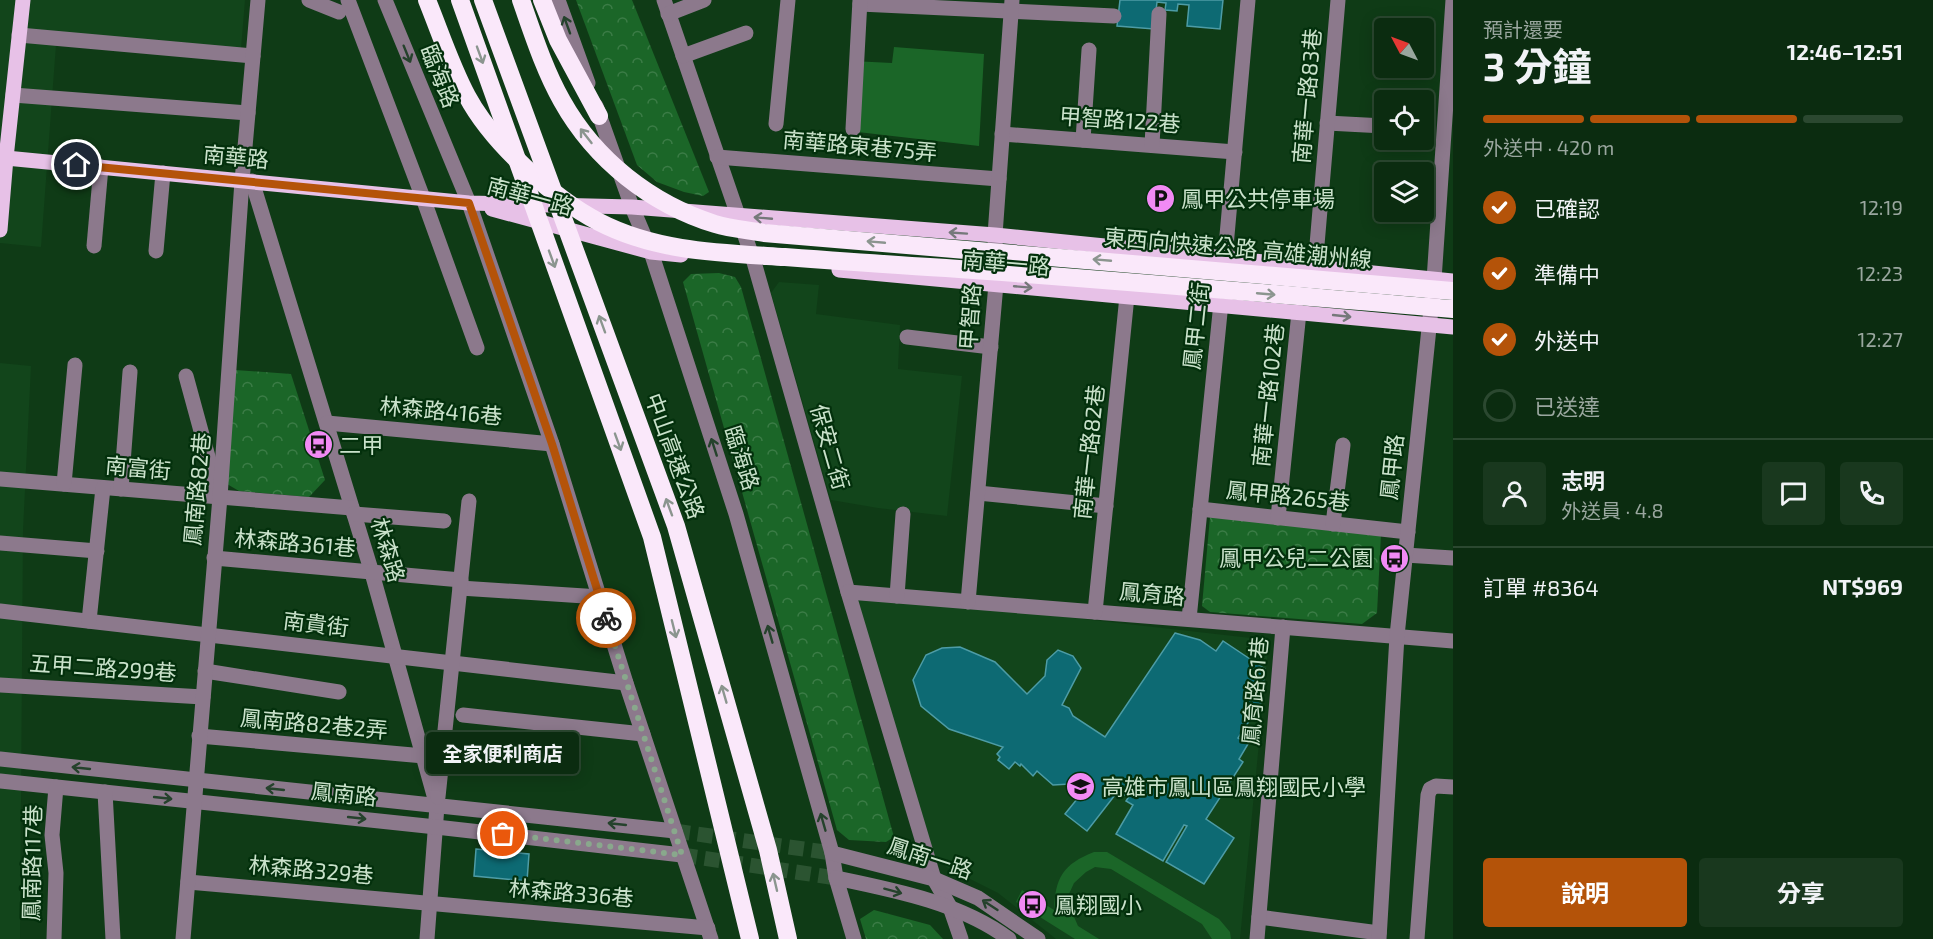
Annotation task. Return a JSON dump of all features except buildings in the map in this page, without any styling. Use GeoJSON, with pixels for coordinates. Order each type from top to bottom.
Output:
{"type":"FeatureCollection","features":[{"type":"Feature","properties":{"kind":"highway","name":"東西向快速公路 高雄潮州線"},"geometry":{"type":"LineString","coordinates":[[428,0],[466,95],[492,133],[527,169],[567,202],[625,234],[674,247],[735,254],[1019,273],[1453,309]]}},
{"type":"Feature","properties":{"kind":"highway"},"geometry":{"type":"LineString","coordinates":[[460,0],[652,537],[750,939]]}},
{"type":"Feature","properties":{"kind":"highway","name":"中山高速公路"},"geometry":{"type":"LineString","coordinates":[[483,0],[676,526],[768,850],[788,939]]}},
{"type":"Feature","properties":{"kind":"highway","name":"東西向快速公路 高雄潮州線"},"geometry":{"type":"LineString","coordinates":[[521,0],[543,62],[563,102],[581,130],[610,164],[634,183],[674,208],[716,224],[764,233],[1453,291]]}},
{"type":"Feature","properties":{"kind":"highway"},"geometry":{"type":"LineString","coordinates":[[542,0],[558,40],[599,116]]}},
{"type":"Feature","properties":{"kind":"main road"},"geometry":{"type":"LineString","coordinates":[[0,230],[3,158],[13,95],[23,0]]}},
{"type":"Feature","properties":{"kind":"main road","name":"南華路"},"geometry":{"type":"LineString","coordinates":[[3,158],[469,203]]}},
{"type":"Feature","properties":{"kind":"main road","name":"南華一路"},"geometry":{"type":"LineString","coordinates":[[469,203],[632,207],[995,235],[1453,281]]}},
{"type":"Feature","properties":{"kind":"main road","name":"南華一路"},"geometry":{"type":"LineString","coordinates":[[469,203],[651,252],[1453,327]]}},
{"type":"Feature","properties":{"kind":"street","name":"鳳南路82巷"},"geometry":{"type":"LineString","coordinates":[[183,939],[247,181],[248,113],[258,0]]}},
{"type":"Feature","properties":{"kind":"street"},"geometry":{"type":"LineString","coordinates":[[309,0],[343,6],[423,198],[477,348]]}},
{"type":"Feature","properties":{"kind":"street","name":"臨海路"},"geometry":{"type":"LineString","coordinates":[[385,0],[469,203],[552,444],[626,683],[710,934]]}},
{"type":"Feature","properties":{"kind":"street","name":"臨海路"},"geometry":{"type":"LineString","coordinates":[[558,0],[632,207],[651,252],[736,514],[832,853],[836,878],[854,939]]}},
{"type":"Feature","properties":{"kind":"street"},"geometry":{"type":"LineString","coordinates":[[666,7],[704,0]]}},
{"type":"Feature","properties":{"kind":"street"},"geometry":{"type":"LineString","coordinates":[[776,124],[788,0]]}},
{"type":"Feature","properties":{"kind":"street","name":"鳳甲二街"},"geometry":{"type":"LineString","coordinates":[[1189,620],[1221,304],[1248,0]]}},
{"type":"Feature","properties":{"kind":"street","name":"南華一路83巷"},"geometry":{"type":"LineString","coordinates":[[1315,268],[1338,0]]}},
{"type":"Feature","properties":{"kind":"street","name":"鳳甲路"},"geometry":{"type":"LineString","coordinates":[[1379,936],[1397,636],[1434,280],[1453,0]]}},
{"type":"Feature","properties":{"kind":"street"},"geometry":{"type":"LineString","coordinates":[[853,129],[860,2],[1011,6],[1114,16]]}},
{"type":"Feature","properties":{"kind":"street","name":"甲智路"},"geometry":{"type":"LineString","coordinates":[[968,602],[996,284],[995,235],[1011,6]]}},
{"type":"Feature","properties":{"kind":"street","name":"保安二街"},"geometry":{"type":"LineString","coordinates":[[666,7],[754,262],[848,592],[934,879],[950,907],[961,939]]}},
{"type":"Feature","properties":{"kind":"street"},"geometry":{"type":"LineString","coordinates":[[1152,145],[1159,14]]}},
{"type":"Feature","properties":{"kind":"street"},"geometry":{"type":"LineString","coordinates":[[683,56],[746,33]]}},
{"type":"Feature","properties":{"kind":"street"},"geometry":{"type":"LineString","coordinates":[[19,35],[253,56]]}},
{"type":"Feature","properties":{"kind":"street"},"geometry":{"type":"LineString","coordinates":[[1083,140],[1089,50]]}},
{"type":"Feature","properties":{"kind":"street"},"geometry":{"type":"LineString","coordinates":[[13,95],[248,113]]}},
{"type":"Feature","properties":{"kind":"street"},"geometry":{"type":"LineString","coordinates":[[1327,123],[1374,125]]}},
{"type":"Feature","properties":{"kind":"street","name":"甲智路122巷"},"geometry":{"type":"LineString","coordinates":[[1002,134],[1235,152]]}},
{"type":"Feature","properties":{"kind":"street","name":"南華路東巷75弄"},"geometry":{"type":"LineString","coordinates":[[717,157],[999,179]]}},
{"type":"Feature","properties":{"kind":"street"},"geometry":{"type":"LineString","coordinates":[[94,246],[100,167]]}},
{"type":"Feature","properties":{"kind":"street"},"geometry":{"type":"LineString","coordinates":[[156,251],[164,173]]}},
{"type":"Feature","properties":{"kind":"street","name":"林森路"},"geometry":{"type":"LineString","coordinates":[[247,181],[327,423],[396,656],[437,806],[427,939]]}},
{"type":"Feature","properties":{"kind":"street","name":"南華一路82巷"},"geometry":{"type":"LineString","coordinates":[[1095,612],[1127,296]]}},
{"type":"Feature","properties":{"kind":"street","name":"南華一路102巷"},"geometry":{"type":"LineString","coordinates":[[1278,518],[1299,312]]}},
{"type":"Feature","properties":{"kind":"street"},"geometry":{"type":"LineString","coordinates":[[907,337],[991,348]]}},
{"type":"Feature","properties":{"kind":"street"},"geometry":{"type":"LineString","coordinates":[[64,484],[75,365]]}},
{"type":"Feature","properties":{"kind":"street"},"geometry":{"type":"LineString","coordinates":[[121,489],[130,372]]}},
{"type":"Feature","properties":{"kind":"street"},"geometry":{"type":"LineString","coordinates":[[186,376],[220,497]]}},
{"type":"Feature","properties":{"kind":"street","name":"林森路416巷"},"geometry":{"type":"LineString","coordinates":[[327,423],[552,444]]}},
{"type":"Feature","properties":{"kind":"street"},"geometry":{"type":"LineString","coordinates":[[1334,524],[1343,445]]}},
{"type":"Feature","properties":{"kind":"street","name":"南富街"},"geometry":{"type":"LineString","coordinates":[[0,479],[220,497],[444,521]]}},
{"type":"Feature","properties":{"kind":"street"},"geometry":{"type":"LineString","coordinates":[[89,621],[103,488]]}},
{"type":"Feature","properties":{"kind":"street"},"geometry":{"type":"LineString","coordinates":[[978,493],[1106,506]]}},
{"type":"Feature","properties":{"kind":"street"},"geometry":{"type":"LineString","coordinates":[[437,806],[469,501]]}},
{"type":"Feature","properties":{"kind":"street","name":"鳳甲路265巷"},"geometry":{"type":"LineString","coordinates":[[1200,509],[1408,532]]}},
{"type":"Feature","properties":{"kind":"street"},"geometry":{"type":"LineString","coordinates":[[897,596],[903,514]]}},
{"type":"Feature","properties":{"kind":"street"},"geometry":{"type":"LineString","coordinates":[[0,543],[97,551]]}},
{"type":"Feature","properties":{"kind":"street"},"geometry":{"type":"LineString","coordinates":[[1405,555],[1453,558]]}},
{"type":"Feature","properties":{"kind":"street","name":"林森路361巷"},"geometry":{"type":"LineString","coordinates":[[214,558],[600,597]]}},
{"type":"Feature","properties":{"kind":"street","name":"鳳育路"},"geometry":{"type":"LineString","coordinates":[[848,592],[1453,640]]}},
{"type":"Feature","properties":{"kind":"street","name":"南貴街"},"geometry":{"type":"LineString","coordinates":[[0,611],[626,683]]}},
{"type":"Feature","properties":{"kind":"street","name":"鳳育路61巷"},"geometry":{"type":"LineString","coordinates":[[1257,939],[1283,627]]}},
{"type":"Feature","properties":{"kind":"street"},"geometry":{"type":"LineString","coordinates":[[205,671],[339,692]]}},
{"type":"Feature","properties":{"kind":"street","name":"五甲二路299巷"},"geometry":{"type":"LineString","coordinates":[[0,684],[203,697]]}},
{"type":"Feature","properties":{"kind":"street"},"geometry":{"type":"LineString","coordinates":[[463,715],[643,734]]}},
{"type":"Feature","properties":{"kind":"street","name":"鳳南路82巷2弄"},"geometry":{"type":"LineString","coordinates":[[200,736],[424,756]]}},
{"type":"Feature","properties":{"kind":"street","name":"鳳南路"},"geometry":{"type":"LineString","coordinates":[[0,759],[675,831]]}},
{"type":"Feature","properties":{"kind":"street","name":"鳳南路"},"geometry":{"type":"LineString","coordinates":[[0,781],[682,855]]}},
{"type":"Feature","properties":{"kind":"street"},"geometry":{"type":"LineString","coordinates":[[1417,939],[1428,795],[1430,789],[1436,786],[1453,787]]}},
{"type":"Feature","properties":{"kind":"street","name":"鳳南路117巷"},"geometry":{"type":"LineString","coordinates":[[54,939],[56,873],[52,835],[56,787]]}},
{"type":"Feature","properties":{"kind":"street"},"geometry":{"type":"LineString","coordinates":[[105,792],[113,939]]}},
{"type":"Feature","properties":{"kind":"street","name":"鳳南一路"},"geometry":{"type":"LineString","coordinates":[[832,853],[934,879],[978,898],[1038,939]]}},
{"type":"Feature","properties":{"kind":"street","name":"鳳南一路"},"geometry":{"type":"LineString","coordinates":[[836,878],[950,907],[975,917],[1009,939]]}},
{"type":"Feature","properties":{"kind":"street","name":"林森路329巷"},"geometry":{"type":"LineString","coordinates":[[188,882],[430,902]]}},
{"type":"Feature","properties":{"kind":"street","name":"林森路336巷"},"geometry":{"type":"LineString","coordinates":[[430,902],[710,934]]}},
{"type":"Feature","properties":{"kind":"street"},"geometry":{"type":"LineString","coordinates":[[1259,917],[1379,936]]}},
{"type":"Feature","properties":{"kind":"shaded area"},"geometry":{"type":"Polygon","coordinates":[[[0,0],[245,0],[240,61],[56,45],[41,247],[0,243],[0,0]]]}},
{"type":"Feature","properties":{"kind":"shaded area"},"geometry":{"type":"Polygon","coordinates":[[[779,282],[819,285],[816,314],[900,325],[898,369],[962,376],[947,516],[831,500],[771,293],[779,282]]]}},
{"type":"Feature","properties":{"kind":"shaded area"},"geometry":{"type":"Polygon","coordinates":[[[0,363],[31,366],[23,531],[20,939],[0,939],[0,363]]]}},
{"type":"Feature","properties":{"kind":"shaded area","name":"高雄市鳳山區鳳翔國民小學"},"geometry":{"type":"Polygon","coordinates":[[[852,593],[1269,640],[1240,939],[1056,939],[998,893],[948,868],[927,851],[852,593]]]}},
{"type":"Feature","properties":{"kind":"green space"},"geometry":{"type":"Polygon","coordinates":[[[576,0],[632,0],[709,192],[703,196],[657,182],[637,165],[576,0]]]}},
{"type":"Feature","properties":{"kind":"green space"},"geometry":{"type":"Polygon","coordinates":[[[894,47],[984,54],[979,146],[849,131],[852,61],[892,63],[894,47]]]}},
{"type":"Feature","properties":{"kind":"green space"},"geometry":{"type":"Polygon","coordinates":[[[719,273],[735,277],[741,287],[894,837],[886,842],[849,840],[837,830],[683,282],[691,274],[719,273]]]}},
{"type":"Feature","properties":{"kind":"green space"},"geometry":{"type":"Polygon","coordinates":[[[235,370],[291,374],[325,480],[309,497],[239,491],[227,484],[235,370]]]}},
{"type":"Feature","properties":{"kind":"green space"},"geometry":{"type":"Polygon","coordinates":[[[1210,517],[1381,534],[1377,613],[1362,624],[1210,612],[1202,606],[1210,517]]]}},
{"type":"Feature","properties":{"kind":"green space"},"geometry":{"type":"Polygon","coordinates":[[[1094,852],[1107,852],[1219,919],[1230,932],[1231,939],[1212,939],[1202,924],[1111,869],[1095,867],[1086,872],[1074,883],[1069,894],[1068,903],[1078,926],[1099,939],[1075,939],[1016,902],[1022,890],[1054,910],[1056,889],[1063,873],[1075,862],[1094,852]]]}},
{"type":"Feature","properties":{"kind":"green space"},"geometry":{"type":"Polygon","coordinates":[[[874,910],[930,925],[943,939],[866,939],[860,919],[874,910]]]}},
{"type":"Feature","properties":{"kind":"tunnel"},"geometry":{"type":"LineString","coordinates":[[675,831],[832,853]]}},
{"type":"Feature","properties":{"kind":"tunnel"},"geometry":{"type":"LineString","coordinates":[[682,855],[836,878]]}},
{"type":"Feature","properties":{"kind":"way so far"},"geometry":{"type":"LineString","coordinates":[[503,834],[682,855],[606,618]]}},
{"type":"Feature","properties":{"kind":"place","name":"鳳甲公共停車場"},"geometry":{"type":"Point","coordinates":[1160,199]}},
{"type":"Feature","properties":{"kind":"place","name":"二甲"},"geometry":{"type":"Point","coordinates":[318,445]}},
{"type":"Feature","properties":{"kind":"place","name":"鳳甲公兒二公園"},"geometry":{"type":"Point","coordinates":[1394,558]}},
{"type":"Feature","properties":{"kind":"place","name":"高雄市鳳山區鳳翔國民小學"},"geometry":{"type":"Point","coordinates":[1081,787]}},
{"type":"Feature","properties":{"kind":"place","name":"全家便利商店"},"geometry":{"type":"Point","coordinates":[503,834]}},
{"type":"Feature","properties":{"kind":"place","name":"鳳翔國小"},"geometry":{"type":"Point","coordinates":[1033,905]}},
{"type":"Feature","properties":{"kind":"route"},"geometry":{"type":"LineString","coordinates":[[77,165],[469,203],[552,444],[606,618]]}}]}
